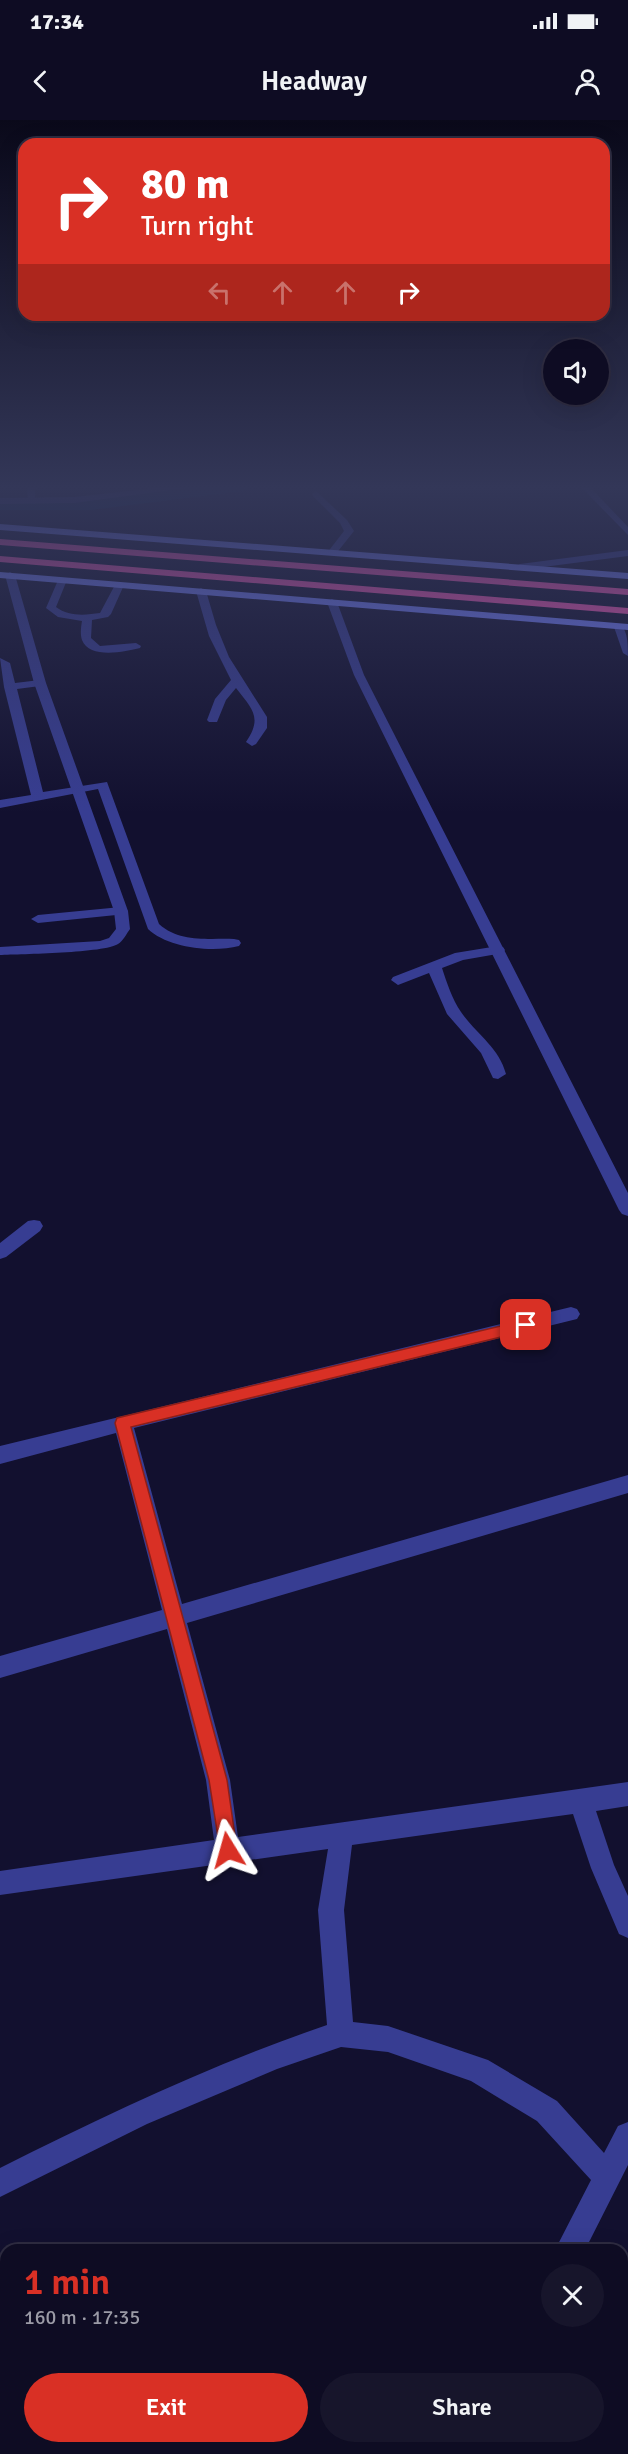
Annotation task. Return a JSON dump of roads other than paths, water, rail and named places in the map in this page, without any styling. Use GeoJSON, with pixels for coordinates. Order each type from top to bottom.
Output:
{"type":"FeatureCollection","features":[{"type":"Feature","properties":{"kind":"highway"},"geometry":{"type":"LineString","coordinates":[[434,595],[628,611]]}},
{"type":"Feature","properties":{"kind":"main road"},"geometry":{"type":"LineString","coordinates":[[248,595],[624,627]]}},
{"type":"Feature","properties":{"kind":"street"},"geometry":{"type":"LineString","coordinates":[[0,951],[101,945],[114,941],[123,929],[121,911],[77,790],[11,595]]}},
{"type":"Feature","properties":{"kind":"street"},"geometry":{"type":"LineString","coordinates":[[56,595],[51,608],[59,614],[87,617],[98,617],[107,612],[115,595]]}},
{"type":"Feature","properties":{"kind":"street"},"geometry":{"type":"LineString","coordinates":[[202,595],[207,619],[236,681],[255,704],[261,719],[262,728],[252,742]]}},
{"type":"Feature","properties":{"kind":"street"},"geometry":{"type":"LineString","coordinates":[[332,602],[359,675],[628,1210]]}},
{"type":"Feature","properties":{"kind":"street"},"geometry":{"type":"LineString","coordinates":[[87,617],[86,638],[90,645],[98,649],[136,646]]}},
{"type":"Feature","properties":{"kind":"street"},"geometry":{"type":"LineString","coordinates":[[624,627],[628,653]]}},
{"type":"Feature","properties":{"kind":"street"},"geometry":{"type":"LineString","coordinates":[[0,661],[5,663],[38,797]]}},
{"type":"Feature","properties":{"kind":"street"},"geometry":{"type":"LineString","coordinates":[[213,720],[221,699],[236,681]]}},
{"type":"Feature","properties":{"kind":"street"},"geometry":{"type":"LineString","coordinates":[[10,687],[40,683]]}},
{"type":"Feature","properties":{"kind":"street"},"geometry":{"type":"LineString","coordinates":[[0,804],[103,784],[153,926],[160,934],[189,942],[234,943]]}},
{"type":"Feature","properties":{"kind":"street"},"geometry":{"type":"LineString","coordinates":[[38,919],[121,911]]}},
{"type":"Feature","properties":{"kind":"street"},"geometry":{"type":"LineString","coordinates":[[398,980],[460,956],[498,950]]}},
{"type":"Feature","properties":{"kind":"street"},"geometry":{"type":"LineString","coordinates":[[434,966],[445,997],[455,1015],[489,1054],[497,1067],[498,1074]]}},
{"type":"Feature","properties":{"kind":"street"},"geometry":{"type":"LineString","coordinates":[[0,1252],[34,1226]]}},
{"type":"Feature","properties":{"kind":"street"},"geometry":{"type":"LineString","coordinates":[[0,1455],[571,1314]]}},
{"type":"Feature","properties":{"kind":"street"},"geometry":{"type":"LineString","coordinates":[[123,1423],[218,1780],[228,1850]]}},
{"type":"Feature","properties":{"kind":"street"},"geometry":{"type":"LineString","coordinates":[[0,1667],[628,1484]]}},
{"type":"Feature","properties":{"kind":"street"},"geometry":{"type":"LineString","coordinates":[[0,1883],[628,1794]]}},
{"type":"Feature","properties":{"kind":"street"},"geometry":{"type":"LineString","coordinates":[[580,1800],[603,1868],[628,1925]]}},
{"type":"Feature","properties":{"kind":"street"},"geometry":{"type":"LineString","coordinates":[[341,2034],[331,1910],[342,1833]]}},
{"type":"Feature","properties":{"kind":"street"},"geometry":{"type":"LineString","coordinates":[[0,2182],[137,2114],[276,2056],[341,2034],[388,2039],[478,2070],[547,2111],[608,2178]]}},
{"type":"Feature","properties":{"kind":"street"},"geometry":{"type":"LineString","coordinates":[[573,2244],[628,2136]]}}]}
